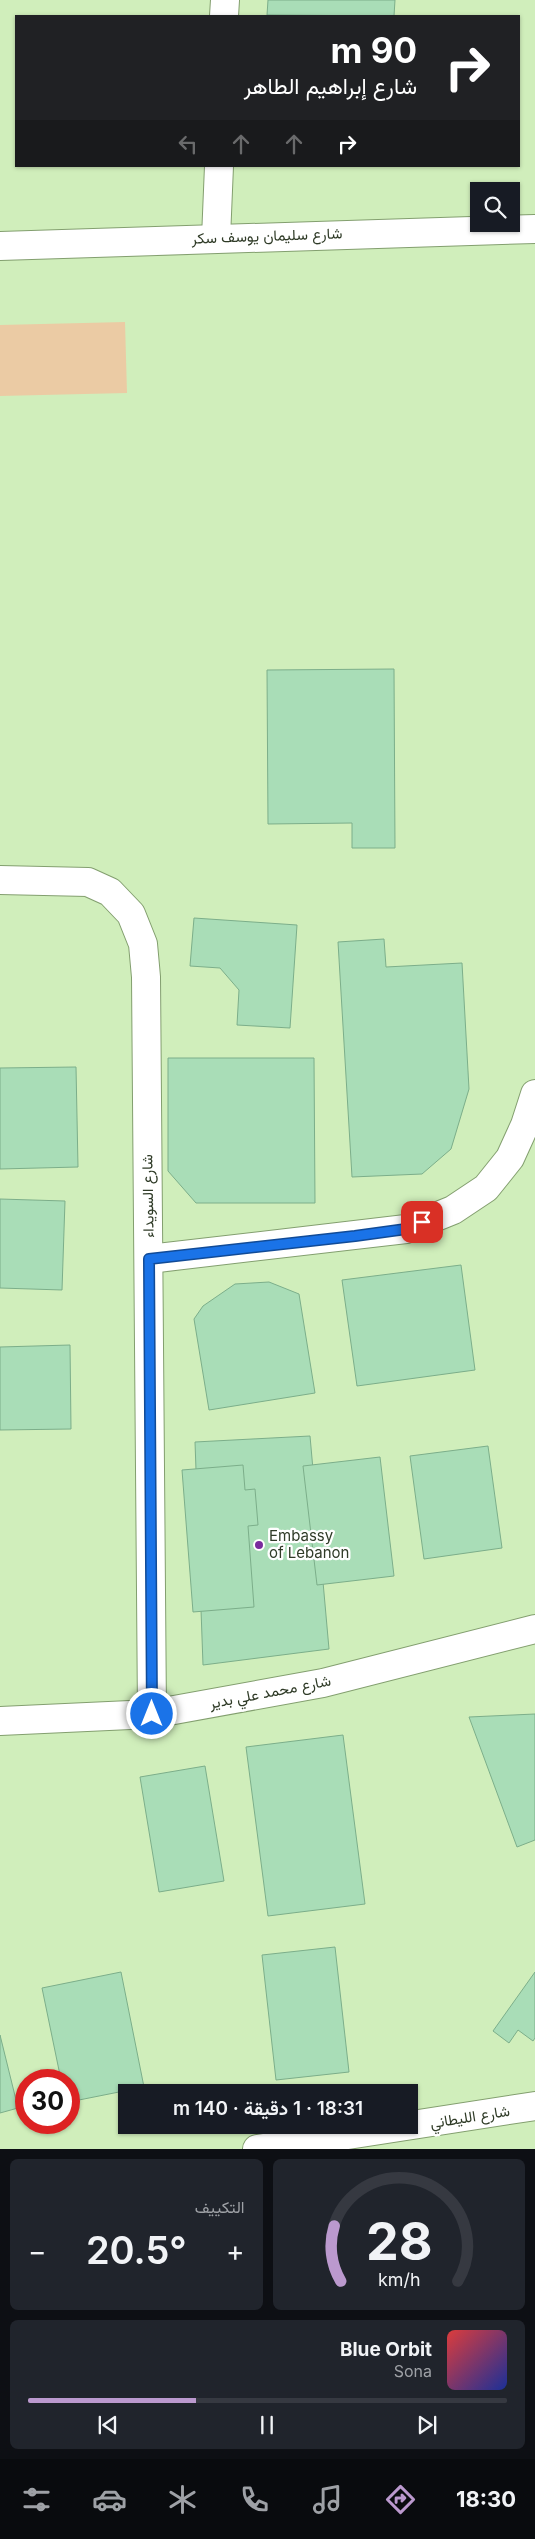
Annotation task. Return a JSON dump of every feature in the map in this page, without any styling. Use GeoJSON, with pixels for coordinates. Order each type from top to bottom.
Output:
{"type":"FeatureCollection","features":[{"type":"Feature","properties":{"kind":"street"},"geometry":{"type":"LineString","coordinates":[[224,15],[225,0]]}},
{"type":"Feature","properties":{"kind":"street"},"geometry":{"type":"LineString","coordinates":[[216,238],[219,167]]}},
{"type":"Feature","properties":{"kind":"street","name":"شارع سليمان يوسف سكر"},"geometry":{"type":"LineString","coordinates":[[0,246],[535,229]]}},
{"type":"Feature","properties":{"kind":"street","name":"شارع السويداء"},"geometry":{"type":"LineString","coordinates":[[0,880],[88,882],[110,892],[131,914],[143,944],[146,977],[152,1714]]}},
{"type":"Feature","properties":{"kind":"street"},"geometry":{"type":"LineString","coordinates":[[149,1259],[406,1229],[453,1210],[486,1188],[510,1158],[525,1125],[535,1094]]}},
{"type":"Feature","properties":{"kind":"street","name":"شارع محمد علي بدير"},"geometry":{"type":"LineString","coordinates":[[0,1721],[152,1714],[323,1683],[535,1629]]}},
{"type":"Feature","properties":{"kind":"street","name":"شارع الليطاني"},"geometry":{"type":"LineString","coordinates":[[257,2149],[382,2140],[535,2106]]}},
{"type":"Feature","properties":{"kind":"shaded area"},"geometry":{"type":"Polygon","coordinates":[[[125,322],[127,393],[0,396],[0,325],[125,322]]]}},
{"type":"Feature","properties":{"kind":"building"},"geometry":{"type":"Polygon","coordinates":[[[268,0],[395,0],[394,15],[267,15],[268,0]]]}},
{"type":"Feature","properties":{"kind":"building"},"geometry":{"type":"Polygon","coordinates":[[[394,669],[395,848],[352,848],[352,823],[268,824],[267,670],[394,669]]]}},
{"type":"Feature","properties":{"kind":"building"},"geometry":{"type":"Polygon","coordinates":[[[194,918],[297,925],[290,1028],[237,1025],[239,990],[220,968],[190,966],[194,918]]]}},
{"type":"Feature","properties":{"kind":"building"},"geometry":{"type":"Polygon","coordinates":[[[384,939],[386,967],[462,963],[469,1089],[451,1149],[422,1174],[352,1177],[338,942],[384,939]]]}},
{"type":"Feature","properties":{"kind":"building"},"geometry":{"type":"Polygon","coordinates":[[[168,1058],[314,1058],[315,1203],[196,1203],[168,1171],[168,1058]]]}},
{"type":"Feature","properties":{"kind":"building"},"geometry":{"type":"Polygon","coordinates":[[[76,1067],[78,1167],[0,1169],[0,1068],[76,1067]]]}},
{"type":"Feature","properties":{"kind":"building"},"geometry":{"type":"Polygon","coordinates":[[[0,1199],[65,1201],[62,1290],[0,1288],[0,1199]]]}},
{"type":"Feature","properties":{"kind":"building"},"geometry":{"type":"Polygon","coordinates":[[[461,1265],[475,1370],[357,1386],[342,1280],[461,1265]]]}},
{"type":"Feature","properties":{"kind":"building"},"geometry":{"type":"Polygon","coordinates":[[[269,1282],[299,1294],[315,1393],[209,1410],[194,1319],[203,1306],[235,1284],[269,1282]]]}},
{"type":"Feature","properties":{"kind":"building"},"geometry":{"type":"Polygon","coordinates":[[[70,1345],[71,1429],[0,1430],[0,1347],[70,1345]]]}},
{"type":"Feature","properties":{"kind":"building","name":"Embassy of Lebanon"},"geometry":{"type":"Polygon","coordinates":[[[310,1436],[329,1649],[203,1665],[195,1442],[310,1436]]]}},
{"type":"Feature","properties":{"kind":"building"},"geometry":{"type":"Polygon","coordinates":[[[488,1446],[502,1548],[424,1559],[410,1456],[488,1446]]]}},
{"type":"Feature","properties":{"kind":"building"},"geometry":{"type":"Polygon","coordinates":[[[380,1457],[394,1576],[317,1585],[303,1466],[380,1457]]]}},
{"type":"Feature","properties":{"kind":"building"},"geometry":{"type":"Polygon","coordinates":[[[243,1465],[245,1490],[255,1489],[258,1525],[248,1526],[254,1607],[193,1612],[182,1470],[243,1465]]]}},
{"type":"Feature","properties":{"kind":"building"},"geometry":{"type":"Polygon","coordinates":[[[535,1714],[535,1840],[517,1847],[469,1717],[535,1714]]]}},
{"type":"Feature","properties":{"kind":"building"},"geometry":{"type":"Polygon","coordinates":[[[343,1735],[365,1904],[268,1916],[246,1747],[343,1735]]]}},
{"type":"Feature","properties":{"kind":"building"},"geometry":{"type":"Polygon","coordinates":[[[205,1766],[224,1881],[159,1892],[140,1777],[205,1766]]]}},
{"type":"Feature","properties":{"kind":"building"},"geometry":{"type":"Polygon","coordinates":[[[335,1947],[349,2072],[276,2080],[262,1955],[335,1947]]]}},
{"type":"Feature","properties":{"kind":"building"},"geometry":{"type":"Polygon","coordinates":[[[121,1972],[143,2084],[118,2084],[118,2092],[80,2100],[80,2069],[59,2069],[42,1988],[121,1972]]]}},
{"type":"Feature","properties":{"kind":"building"},"geometry":{"type":"Polygon","coordinates":[[[535,1972],[535,2038],[533,2041],[518,2030],[509,2043],[493,2031],[535,1972]]]}},
{"type":"Feature","properties":{"kind":"building"},"geometry":{"type":"Polygon","coordinates":[[[0,2035],[15,2096],[15,2109],[0,2113],[0,2035]]]}},
{"type":"Feature","properties":{"kind":"place","name":"Embassy of Lebanon"},"geometry":{"type":"Point","coordinates":[259,1545]}},
{"type":"Feature","properties":{"kind":"route"},"geometry":{"type":"LineString","coordinates":[[152,1714],[149,1259],[355,1236],[406,1229],[422,1222]]}}]}
